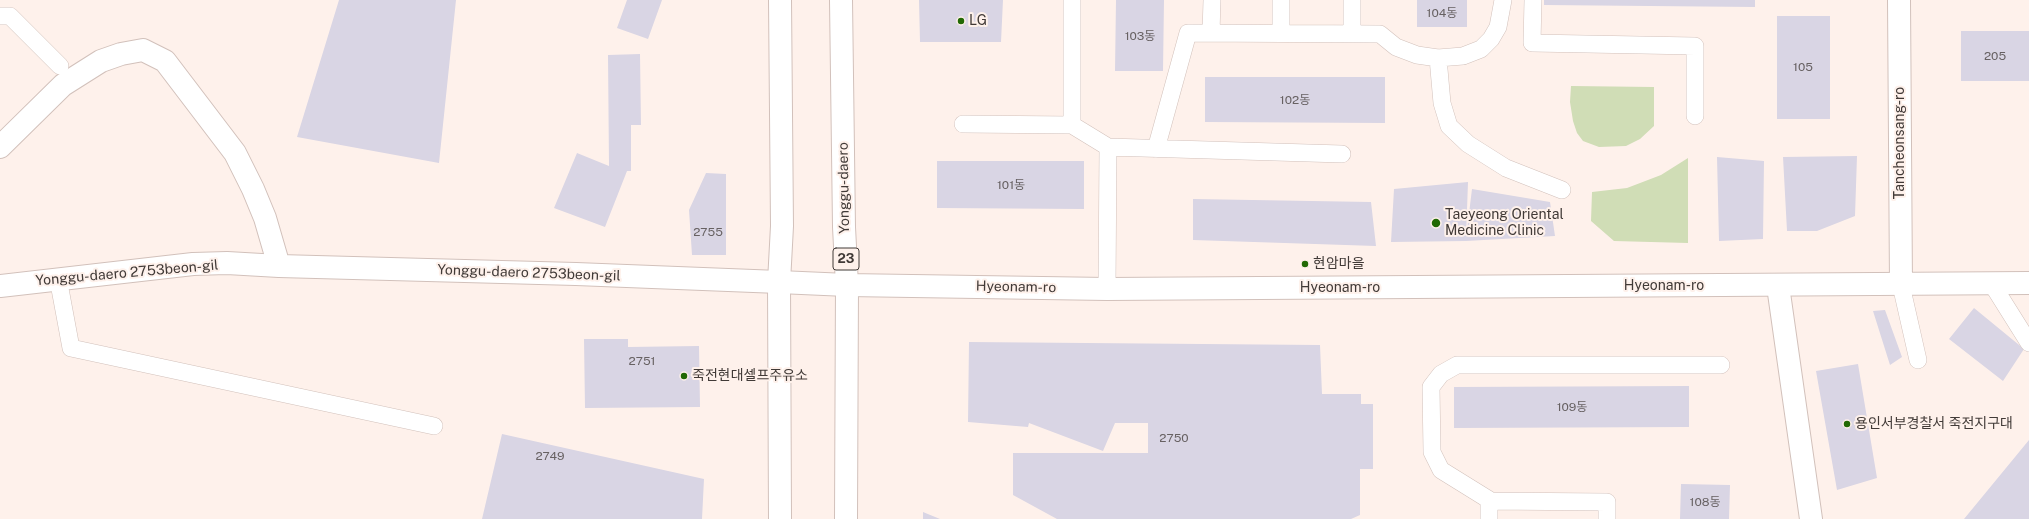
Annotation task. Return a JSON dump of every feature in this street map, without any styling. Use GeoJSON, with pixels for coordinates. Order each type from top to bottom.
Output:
{"type":"FeatureCollection","features":[{"type":"Feature","properties":{"kind":"street"},"geometry":{"type":"LineString","coordinates":[[780,0],[782,226],[779,282],[780,519]]}},
{"type":"Feature","properties":{"kind":"street","name":"Yonggu-daero"},"geometry":{"type":"LineString","coordinates":[[841,0],[844,219],[847,285],[846,519]]}},
{"type":"Feature","properties":{"kind":"street","name":"Tancheonsang-ro"},"geometry":{"type":"LineString","coordinates":[[1899,0],[1900,285]]}},
{"type":"Feature","properties":{"kind":"street"},"geometry":{"type":"LineString","coordinates":[[0,147],[63,85],[101,61],[120,54],[143,50],[164,61],[235,153],[253,188],[265,218],[279,266]]}},
{"type":"Feature","properties":{"kind":"street","name":"Yonggu-daero 2753beon-gil"},"geometry":{"type":"LineString","coordinates":[[0,286],[58,278],[193,264],[235,263],[279,266],[576,274],[779,282]]}},
{"type":"Feature","properties":{"kind":"street","name":"Hyeonam-ro"},"geometry":{"type":"LineString","coordinates":[[779,282],[847,285],[1107,289],[1992,284]]}},
{"type":"Feature","properties":{"kind":"street"},"geometry":{"type":"LineString","coordinates":[[1992,284],[2029,283]]}},
{"type":"Feature","properties":{"kind":"street"},"geometry":{"type":"LineString","coordinates":[[1778,286],[1811,519]]}},
{"type":"Feature","properties":{"kind":"lane"},"geometry":{"type":"LineString","coordinates":[[1072,0],[1072,125]]}},
{"type":"Feature","properties":{"kind":"lane"},"geometry":{"type":"LineString","coordinates":[[1211,33],[1212,0]]}},
{"type":"Feature","properties":{"kind":"lane"},"geometry":{"type":"LineString","coordinates":[[1281,0],[1281,33]]}},
{"type":"Feature","properties":{"kind":"lane"},"geometry":{"type":"LineString","coordinates":[[1352,0],[1352,33]]}},
{"type":"Feature","properties":{"kind":"lane"},"geometry":{"type":"LineString","coordinates":[[1156,149],[1188,33],[1380,34],[1396,47],[1417,55],[1438,58],[1463,56],[1481,49],[1491,39],[1498,27],[1503,0]]}},
{"type":"Feature","properties":{"kind":"lane"},"geometry":{"type":"LineString","coordinates":[[1533,0],[1532,43],[1695,46],[1695,116]]}},
{"type":"Feature","properties":{"kind":"lane"},"geometry":{"type":"LineString","coordinates":[[0,16],[10,16],[60,66]]}},
{"type":"Feature","properties":{"kind":"lane"},"geometry":{"type":"LineString","coordinates":[[1438,58],[1442,103],[1449,126],[1468,144],[1506,168],[1562,190]]}},
{"type":"Feature","properties":{"kind":"lane"},"geometry":{"type":"LineString","coordinates":[[963,124],[1072,125],[1108,147],[1342,154]]}},
{"type":"Feature","properties":{"kind":"lane"},"geometry":{"type":"LineString","coordinates":[[1107,289],[1108,147]]}},
{"type":"Feature","properties":{"kind":"lane"},"geometry":{"type":"LineString","coordinates":[[58,278],[71,348],[434,426]]}},
{"type":"Feature","properties":{"kind":"lane"},"geometry":{"type":"LineString","coordinates":[[1992,284],[2029,343]]}},
{"type":"Feature","properties":{"kind":"lane"},"geometry":{"type":"LineString","coordinates":[[1900,285],[1918,360]]}},
{"type":"Feature","properties":{"kind":"lane"},"geometry":{"type":"LineString","coordinates":[[1607,519],[1607,502],[1491,501],[1441,470],[1432,452],[1431,386],[1441,374],[1457,365],[1721,365]]}},
{"type":"Feature","properties":{"kind":"lane"},"geometry":{"type":"LineString","coordinates":[[1489,519],[1489,501],[1491,501]]}},
{"type":"Feature","properties":{"kind":"green space"},"geometry":{"type":"Polygon","coordinates":[[[1571,86],[1654,87],[1654,126],[1640,139],[1626,146],[1599,147],[1583,141],[1577,133],[1573,121],[1570,102],[1571,86]]]}},
{"type":"Feature","properties":{"kind":"green space"},"geometry":{"type":"Polygon","coordinates":[[[1688,158],[1688,243],[1614,241],[1591,221],[1592,192],[1627,188],[1661,175],[1688,158]]]}},
{"type":"Feature","properties":{"kind":"building"},"geometry":{"type":"Polygon","coordinates":[[[339,0],[456,0],[439,163],[297,137],[339,0]]]}},
{"type":"Feature","properties":{"kind":"building"},"geometry":{"type":"Polygon","coordinates":[[[627,0],[662,0],[648,39],[617,28],[627,0]]]}},
{"type":"Feature","properties":{"kind":"building","name":"LG"},"geometry":{"type":"Polygon","coordinates":[[[919,0],[1003,0],[1001,42],[920,42],[919,0]]]}},
{"type":"Feature","properties":{"kind":"building"},"geometry":{"type":"Polygon","coordinates":[[[1116,0],[1164,0],[1163,71],[1115,71],[1116,0]]]}},
{"type":"Feature","properties":{"kind":"building"},"geometry":{"type":"Polygon","coordinates":[[[1417,0],[1467,0],[1467,27],[1417,27],[1417,0]]]}},
{"type":"Feature","properties":{"kind":"building"},"geometry":{"type":"Polygon","coordinates":[[[1544,0],[1755,0],[1755,7],[1544,5],[1544,0]]]}},
{"type":"Feature","properties":{"kind":"building"},"geometry":{"type":"Polygon","coordinates":[[[1777,16],[1830,16],[1830,119],[1777,119],[1777,16]]]}},
{"type":"Feature","properties":{"kind":"building"},"geometry":{"type":"Polygon","coordinates":[[[1961,31],[2029,31],[2029,81],[1961,81],[1961,31]]]}},
{"type":"Feature","properties":{"kind":"building"},"geometry":{"type":"Polygon","coordinates":[[[640,54],[641,125],[631,125],[631,171],[627,171],[605,227],[554,208],[577,153],[609,166],[608,55],[640,54]]]}},
{"type":"Feature","properties":{"kind":"building"},"geometry":{"type":"Polygon","coordinates":[[[1205,77],[1385,77],[1385,123],[1205,122],[1205,77]]]}},
{"type":"Feature","properties":{"kind":"building"},"geometry":{"type":"Polygon","coordinates":[[[1857,156],[1855,216],[1817,231],[1787,231],[1783,157],[1857,156]]]}},
{"type":"Feature","properties":{"kind":"building"},"geometry":{"type":"Polygon","coordinates":[[[1717,157],[1764,161],[1763,239],[1719,241],[1717,157]]]}},
{"type":"Feature","properties":{"kind":"building"},"geometry":{"type":"Polygon","coordinates":[[[937,161],[1084,161],[1084,209],[937,208],[937,161]]]}},
{"type":"Feature","properties":{"kind":"building"},"geometry":{"type":"Polygon","coordinates":[[[706,173],[726,174],[726,255],[692,255],[689,210],[706,173]]]}},
{"type":"Feature","properties":{"kind":"building"},"geometry":{"type":"Polygon","coordinates":[[[1468,182],[1466,238],[1472,189],[1550,202],[1555,236],[1466,241],[1391,242],[1394,189],[1468,182]]]}},
{"type":"Feature","properties":{"kind":"building"},"geometry":{"type":"Polygon","coordinates":[[[1193,199],[1371,202],[1376,246],[1193,240],[1193,199]]]}},
{"type":"Feature","properties":{"kind":"building"},"geometry":{"type":"Polygon","coordinates":[[[1974,308],[2024,349],[2003,381],[1949,339],[1974,308]]]}},
{"type":"Feature","properties":{"kind":"building"},"geometry":{"type":"Polygon","coordinates":[[[1885,310],[1902,357],[1890,365],[1873,311],[1885,310]]]}},
{"type":"Feature","properties":{"kind":"building"},"geometry":{"type":"Polygon","coordinates":[[[584,339],[628,339],[628,347],[699,346],[700,407],[585,408],[584,339]]]}},
{"type":"Feature","properties":{"kind":"building"},"geometry":{"type":"Polygon","coordinates":[[[969,342],[1320,345],[1322,394],[1361,394],[1361,404],[1373,404],[1373,469],[1360,469],[1360,515],[1351,519],[1057,519],[1013,495],[1013,453],[1148,453],[1148,423],[1115,423],[1103,451],[1029,423],[1028,427],[968,422],[969,342]]]}},
{"type":"Feature","properties":{"kind":"building","name":"용인서부경찰서 죽전지구대"},"geometry":{"type":"Polygon","coordinates":[[[1858,364],[1877,478],[1837,490],[1816,371],[1858,364]]]}},
{"type":"Feature","properties":{"kind":"building"},"geometry":{"type":"Polygon","coordinates":[[[1689,386],[1689,427],[1454,428],[1454,387],[1689,386]]]}},
{"type":"Feature","properties":{"kind":"building"},"geometry":{"type":"Polygon","coordinates":[[[502,434],[704,479],[702,519],[482,519],[502,434]]]}},
{"type":"Feature","properties":{"kind":"building"},"geometry":{"type":"Polygon","coordinates":[[[2029,440],[2029,519],[1964,519],[2029,440]]]}},
{"type":"Feature","properties":{"kind":"building"},"geometry":{"type":"Polygon","coordinates":[[[1681,484],[1730,485],[1729,519],[1680,519],[1681,484]]]}},
{"type":"Feature","properties":{"kind":"building"},"geometry":{"type":"Polygon","coordinates":[[[923,512],[940,519],[923,519],[923,512]]]}},
{"type":"Feature","properties":{"kind":"place","name":"LG"},"geometry":{"type":"Point","coordinates":[961,21]}},
{"type":"Feature","properties":{"kind":"place","name":"Taeyeong Oriental Medicine Clinic"},"geometry":{"type":"Point","coordinates":[1436,223]}},
{"type":"Feature","properties":{"kind":"place","name":"현암마을"},"geometry":{"type":"Point","coordinates":[1305,264]}},
{"type":"Feature","properties":{"kind":"place","name":"죽전현대셀프주유소"},"geometry":{"type":"Point","coordinates":[684,376]}},
{"type":"Feature","properties":{"kind":"place","name":"용인서부경찰서 죽전지구대"},"geometry":{"type":"Point","coordinates":[1847,424]}}]}
